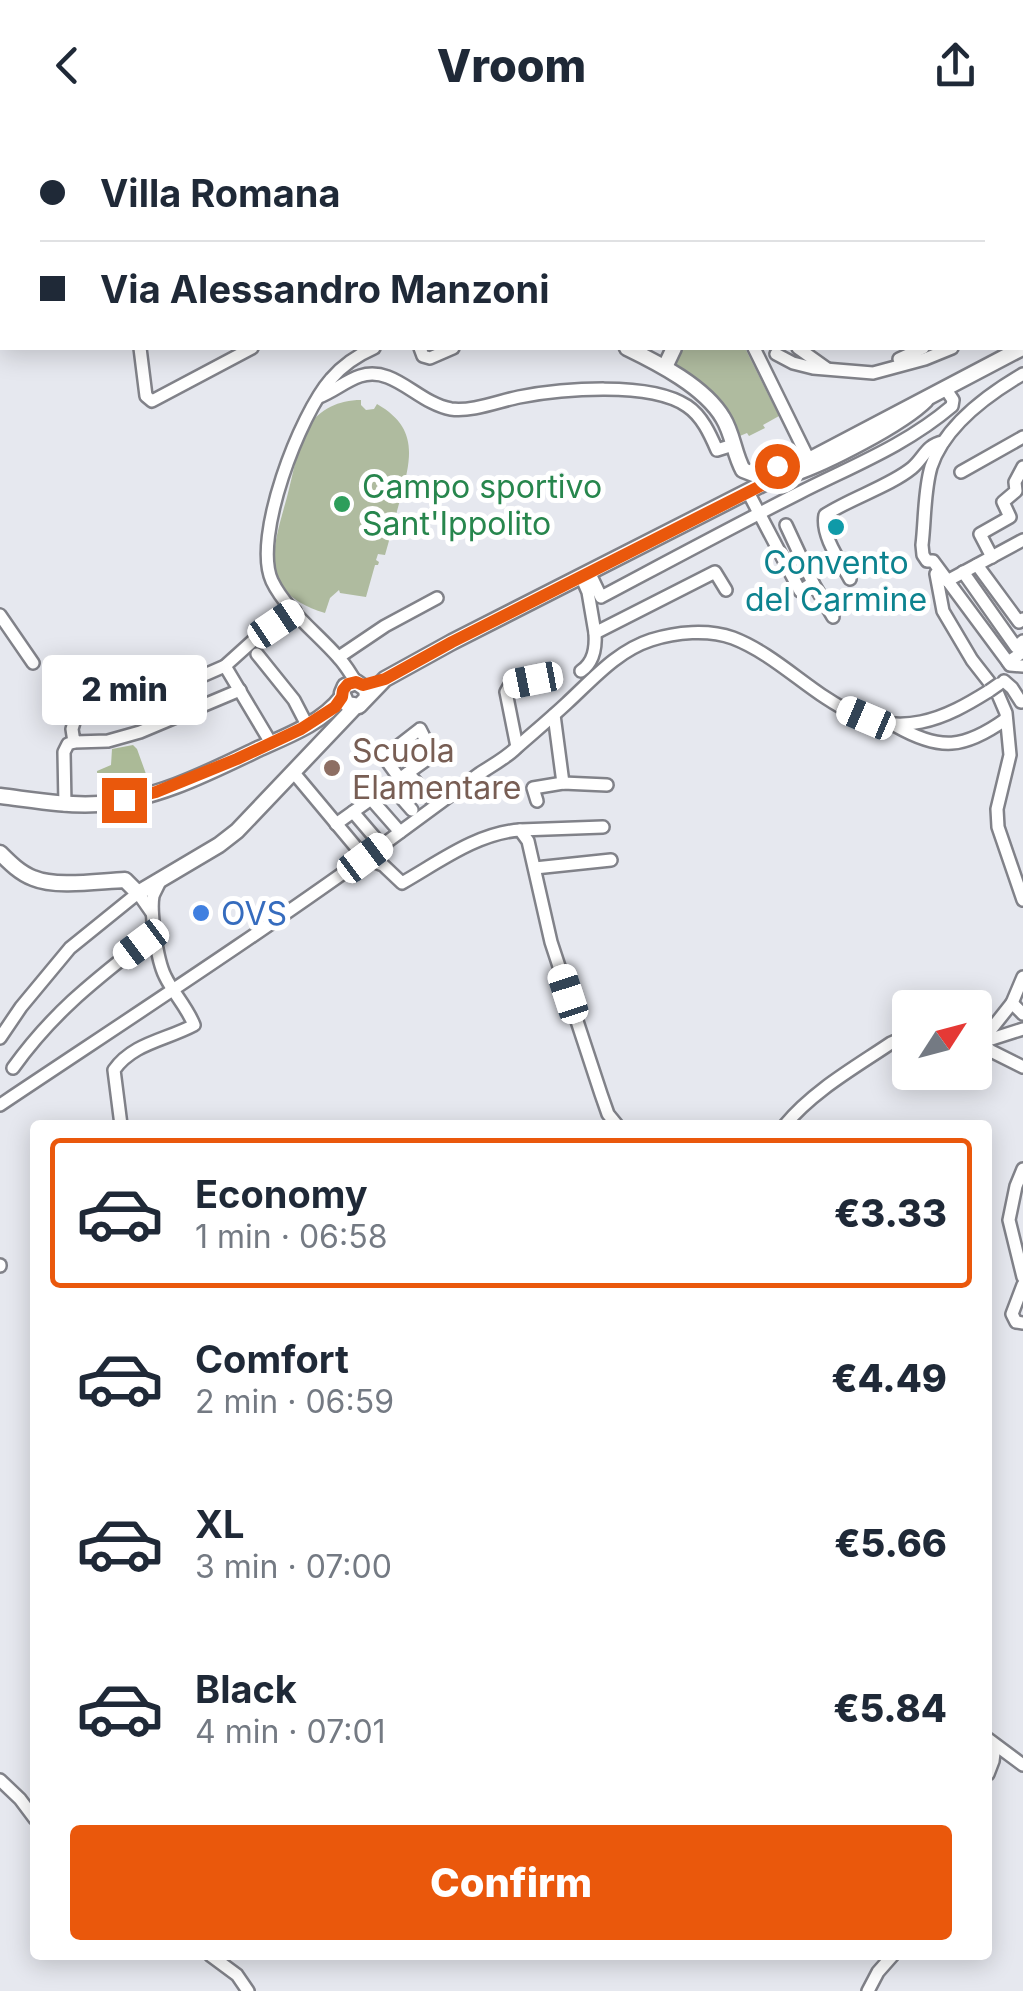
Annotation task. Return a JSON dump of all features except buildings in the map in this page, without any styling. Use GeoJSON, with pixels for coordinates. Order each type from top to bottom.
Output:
{"type":"FeatureCollection","features":[{"type":"Feature","properties":{"kind":"main road"},"geometry":{"type":"LineString","coordinates":[[631,350],[694,387],[719,412],[739,463],[749,474],[777,466],[791,472]]}},
{"type":"Feature","properties":{"kind":"main road"},"geometry":{"type":"LineString","coordinates":[[665,367],[673,350]]}},
{"type":"Feature","properties":{"kind":"main road"},"geometry":{"type":"LineString","coordinates":[[0,796],[65,805],[104,804],[156,792],[209,772],[307,726],[355,692],[791,472],[1016,350]]}},
{"type":"Feature","properties":{"kind":"main road"},"geometry":{"type":"LineString","coordinates":[[125,880],[138,893],[219,846],[294,774],[355,692]]}},
{"type":"Feature","properties":{"kind":"main road"},"geometry":{"type":"LineString","coordinates":[[0,853],[36,880],[56,883],[161,878]]}},
{"type":"Feature","properties":{"kind":"street"},"geometry":{"type":"LineString","coordinates":[[140,350],[146,396],[152,400],[248,350]]}},
{"type":"Feature","properties":{"kind":"street"},"geometry":{"type":"LineString","coordinates":[[355,692],[340,660],[278,590],[268,568],[266,551],[294,441],[306,416],[334,375],[371,350]]}},
{"type":"Feature","properties":{"kind":"street"},"geometry":{"type":"LineString","coordinates":[[421,350],[423,356],[430,358],[448,350]]}},
{"type":"Feature","properties":{"kind":"street"},"geometry":{"type":"LineString","coordinates":[[755,350],[809,460]]}},
{"type":"Feature","properties":{"kind":"street"},"geometry":{"type":"LineString","coordinates":[[801,350],[827,368]]}},
{"type":"Feature","properties":{"kind":"street"},"geometry":{"type":"LineString","coordinates":[[879,371],[918,350]]}},
{"type":"Feature","properties":{"kind":"street"},"geometry":{"type":"LineString","coordinates":[[776,354],[793,363],[879,371],[947,350]]}},
{"type":"Feature","properties":{"kind":"street"},"geometry":{"type":"LineString","coordinates":[[318,397],[361,376],[378,373],[450,409],[525,396],[612,388],[676,400],[688,406],[706,427],[717,450],[734,445]]}},
{"type":"Feature","properties":{"kind":"street"},"geometry":{"type":"LineString","coordinates":[[1023,374],[975,409],[942,442],[930,470],[922,545],[927,561],[933,561],[1010,665],[1023,666]]}},
{"type":"Feature","properties":{"kind":"street"},"geometry":{"type":"LineString","coordinates":[[585,574],[601,597],[897,445],[941,415],[953,400],[939,391],[917,411],[865,441],[791,472],[806,489]]}},
{"type":"Feature","properties":{"kind":"street"},"geometry":{"type":"LineString","coordinates":[[961,472],[1023,437]]}},
{"type":"Feature","properties":{"kind":"street"},"geometry":{"type":"LineString","coordinates":[[850,579],[830,540],[824,518],[912,468],[926,450],[942,442]]}},
{"type":"Feature","properties":{"kind":"street"},"geometry":{"type":"LineString","coordinates":[[992,557],[980,534],[1010,517],[1002,502],[1020,489],[1015,482],[1023,467]]}},
{"type":"Feature","properties":{"kind":"street"},"geometry":{"type":"LineString","coordinates":[[748,492],[800,591],[813,583]]}},
{"type":"Feature","properties":{"kind":"street"},"geometry":{"type":"LineString","coordinates":[[786,525],[833,617]]}},
{"type":"Feature","properties":{"kind":"street"},"geometry":{"type":"LineString","coordinates":[[677,528],[688,550]]}},
{"type":"Feature","properties":{"kind":"street"},"geometry":{"type":"LineString","coordinates":[[1023,540],[964,572],[936,574],[943,611],[972,660],[997,692],[1006,716],[1010,755],[997,809],[998,827],[1023,900]]}},
{"type":"Feature","properties":{"kind":"street"},"geometry":{"type":"LineString","coordinates":[[632,550],[645,574]]}},
{"type":"Feature","properties":{"kind":"street"},"geometry":{"type":"LineString","coordinates":[[977,565],[1019,622],[1023,619]]}},
{"type":"Feature","properties":{"kind":"street"},"geometry":{"type":"LineString","coordinates":[[595,633],[716,572],[726,590]]}},
{"type":"Feature","properties":{"kind":"street"},"geometry":{"type":"LineString","coordinates":[[964,572],[1016,647],[1023,642]]}},
{"type":"Feature","properties":{"kind":"street"},"geometry":{"type":"LineString","coordinates":[[581,671],[593,656],[595,633],[585,574]]}},
{"type":"Feature","properties":{"kind":"street"},"geometry":{"type":"LineString","coordinates":[[340,660],[385,626],[437,598]]}},
{"type":"Feature","properties":{"kind":"street"},"geometry":{"type":"LineString","coordinates":[[74,742],[76,716],[130,707],[225,666],[295,611]]}},
{"type":"Feature","properties":{"kind":"street"},"geometry":{"type":"LineString","coordinates":[[0,615],[34,664]]}},
{"type":"Feature","properties":{"kind":"street"},"geometry":{"type":"LineString","coordinates":[[0,1105],[246,942],[382,846],[518,747],[617,657],[649,640],[699,632],[731,637],[765,655],[831,703],[945,745],[967,742],[1006,716],[1022,700],[1012,688],[1001,683],[950,713],[918,723],[893,724]]}},
{"type":"Feature","properties":{"kind":"street"},"geometry":{"type":"LineString","coordinates":[[1008,662],[1023,652]]}},
{"type":"Feature","properties":{"kind":"street"},"geometry":{"type":"LineString","coordinates":[[257,654],[294,700],[307,726]]}},
{"type":"Feature","properties":{"kind":"street"},"geometry":{"type":"LineString","coordinates":[[225,666],[271,743]]}},
{"type":"Feature","properties":{"kind":"street"},"geometry":{"type":"LineString","coordinates":[[518,747],[506,692],[510,685],[533,680]]}},
{"type":"Feature","properties":{"kind":"street"},"geometry":{"type":"LineString","coordinates":[[65,805],[64,752],[68,744],[108,741],[140,732],[240,690]]}},
{"type":"Feature","properties":{"kind":"street"},"geometry":{"type":"LineString","coordinates":[[554,716],[563,783]]}},
{"type":"Feature","properties":{"kind":"street"},"geometry":{"type":"LineString","coordinates":[[918,723],[924,740]]}},
{"type":"Feature","properties":{"kind":"street"},"geometry":{"type":"LineString","coordinates":[[336,824],[371,800],[399,779],[433,755],[420,728],[384,757],[399,779],[412,810]]}},
{"type":"Feature","properties":{"kind":"street"},"geometry":{"type":"LineString","coordinates":[[1009,737],[1023,732]]}},
{"type":"Feature","properties":{"kind":"street"},"geometry":{"type":"LineString","coordinates":[[294,774],[365,858],[383,865],[402,884],[500,831],[603,827]]}},
{"type":"Feature","properties":{"kind":"street"},"geometry":{"type":"LineString","coordinates":[[399,779],[430,798]]}},
{"type":"Feature","properties":{"kind":"street"},"geometry":{"type":"LineString","coordinates":[[537,801],[533,788],[563,783],[607,785]]}},
{"type":"Feature","properties":{"kind":"street"},"geometry":{"type":"LineString","coordinates":[[371,800],[400,832]]}},
{"type":"Feature","properties":{"kind":"street"},"geometry":{"type":"LineString","coordinates":[[353,812],[382,846]]}},
{"type":"Feature","properties":{"kind":"street"},"geometry":{"type":"LineString","coordinates":[[520,830],[528,841],[551,942],[613,1120]]}},
{"type":"Feature","properties":{"kind":"street"},"geometry":{"type":"LineString","coordinates":[[534,868],[611,860]]}},
{"type":"Feature","properties":{"kind":"street"},"geometry":{"type":"LineString","coordinates":[[120,1120],[114,1070],[121,1060],[140,1046],[194,1025],[164,975],[155,938],[152,913],[161,878]]}},
{"type":"Feature","properties":{"kind":"street"},"geometry":{"type":"LineString","coordinates":[[0,1038],[20,1006],[70,948],[138,893],[152,913]]}},
{"type":"Feature","properties":{"kind":"street"},"geometry":{"type":"LineString","coordinates":[[13,1068],[62,1009],[130,953],[155,938]]}},
{"type":"Feature","properties":{"kind":"street"},"geometry":{"type":"LineString","coordinates":[[992,1027],[1012,1003],[1023,977]]}},
{"type":"Feature","properties":{"kind":"street"},"geometry":{"type":"LineString","coordinates":[[1012,1003],[1023,1014]]}},
{"type":"Feature","properties":{"kind":"street"},"geometry":{"type":"LineString","coordinates":[[992,1039],[1023,1029]]}},
{"type":"Feature","properties":{"kind":"street"},"geometry":{"type":"LineString","coordinates":[[789,1120],[825,1088],[892,1043]]}},
{"type":"Feature","properties":{"kind":"street"},"geometry":{"type":"LineString","coordinates":[[992,1052],[1023,1067]]}},
{"type":"Feature","properties":{"kind":"street"},"geometry":{"type":"LineString","coordinates":[[1023,1170],[1009,1220],[1023,1277]]}},
{"type":"Feature","properties":{"kind":"street"},"geometry":{"type":"LineString","coordinates":[[1023,1285],[1012,1310],[1012,1318],[1023,1323]]}},
{"type":"Feature","properties":{"kind":"street"},"geometry":{"type":"LineString","coordinates":[[992,1743],[1023,1765]]}},
{"type":"Feature","properties":{"kind":"street"},"geometry":{"type":"LineString","coordinates":[[0,1780],[30,1813]]}},
{"type":"Feature","properties":{"kind":"street"},"geometry":{"type":"LineString","coordinates":[[217,1960],[237,1975],[248,1991]]}},
{"type":"Feature","properties":{"kind":"street"},"geometry":{"type":"LineString","coordinates":[[868,1991],[889,1960]]}},
{"type":"Feature","properties":{"kind":"green space"},"geometry":{"type":"Polygon","coordinates":[[[679,350],[746,350],[779,416],[749,436],[747,433],[735,438],[717,402],[677,365],[679,350]]]}},
{"type":"Feature","properties":{"kind":"green space","name":"Campo sportivo Sant'Ippolito"},"geometry":{"type":"Polygon","coordinates":[[[361,400],[366,410],[377,404],[399,422],[408,443],[408,466],[385,555],[378,554],[379,562],[366,597],[339,590],[330,598],[325,613],[288,594],[279,581],[275,567],[277,535],[307,427],[331,407],[361,400]]]}},
{"type":"Feature","properties":{"kind":"green space"},"geometry":{"type":"Polygon","coordinates":[[[133,745],[150,785],[98,795],[97,771],[111,765],[112,749],[133,745]]]}},
{"type":"Feature","properties":{"kind":"place","name":"Campo sportivo Sant'Ippolito"},"geometry":{"type":"Point","coordinates":[342,504]}},
{"type":"Feature","properties":{"kind":"place","name":"Convento del Carmine"},"geometry":{"type":"Point","coordinates":[836,527]}},
{"type":"Feature","properties":{"kind":"place","name":"Scuola Elamentare"},"geometry":{"type":"Point","coordinates":[332,768]}},
{"type":"Feature","properties":{"kind":"place","name":"OVS"},"geometry":{"type":"Point","coordinates":[201,913]}},
{"type":"Feature","properties":{"kind":"route"},"geometry":{"type":"LineString","coordinates":[[124,800],[209,772],[301,729],[335,707],[348,684],[385,679],[788,472],[777,466]]}}]}
